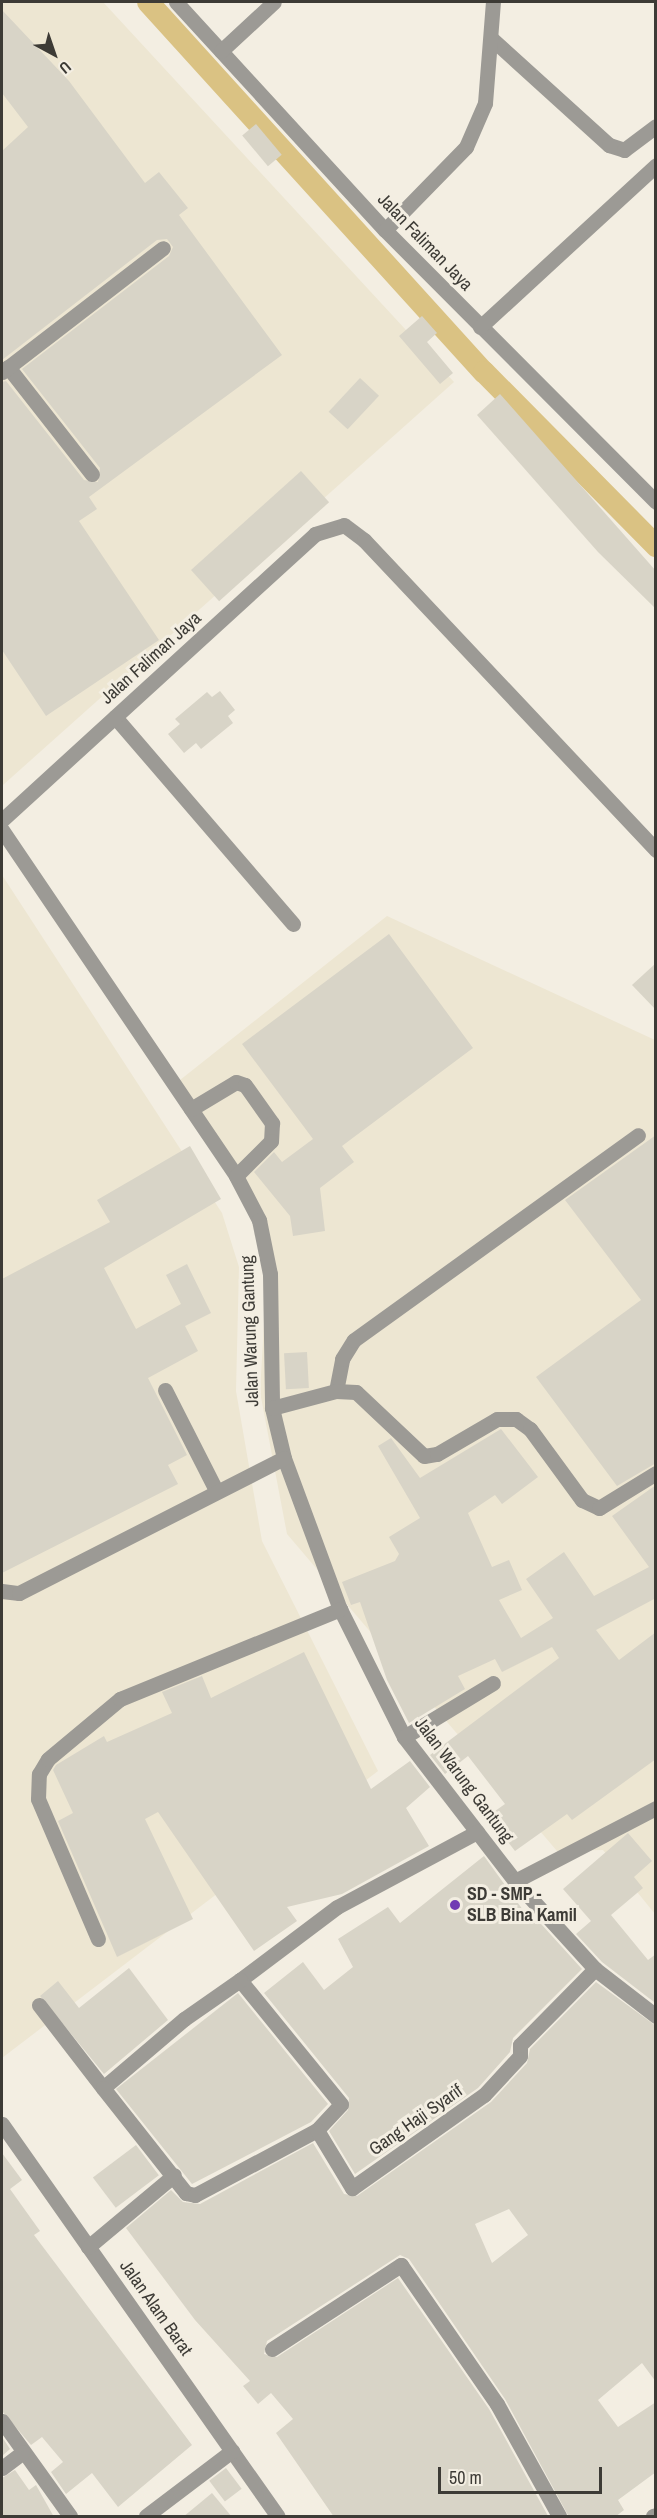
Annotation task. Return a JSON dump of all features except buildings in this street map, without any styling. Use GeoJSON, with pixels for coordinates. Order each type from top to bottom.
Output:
{"type":"FeatureCollection","features":[{"type":"Feature","properties":{"kind":"street","name":"Jalan Faliman Jaya"},"geometry":{"type":"LineString","coordinates":[[176,2],[385,230],[656,502]]}},
{"type":"Feature","properties":{"kind":"street"},"geometry":{"type":"LineString","coordinates":[[221,51],[274,2]]}},
{"type":"Feature","properties":{"kind":"street"},"geometry":{"type":"LineString","coordinates":[[385,230],[466,147],[485,103],[492,39],[493,2]]}},
{"type":"Feature","properties":{"kind":"street"},"geometry":{"type":"LineString","coordinates":[[492,39],[609,145],[624,150],[656,126]]}},
{"type":"Feature","properties":{"kind":"street"},"geometry":{"type":"LineString","coordinates":[[480,327],[656,165]]}},
{"type":"Feature","properties":{"kind":"street"},"geometry":{"type":"LineString","coordinates":[[92,474],[5,369],[163,248]]}},
{"type":"Feature","properties":{"kind":"street","name":"Jalan Faliman Jaya"},"geometry":{"type":"LineString","coordinates":[[2,820],[328,527],[344,525],[364,540],[656,850]]}},
{"type":"Feature","properties":{"kind":"street"},"geometry":{"type":"LineString","coordinates":[[115,717],[293,924]]}},
{"type":"Feature","properties":{"kind":"street","name":"Jalan Warung Gantung"},"geometry":{"type":"LineString","coordinates":[[2,830],[236,1176],[267,1244],[272,1408],[284,1458],[339,1609],[404,1737],[515,1881],[595,1970],[656,2016]]}},
{"type":"Feature","properties":{"kind":"street"},"geometry":{"type":"LineString","coordinates":[[190,1109],[236,1082],[245,1085],[272,1123],[271,1141],[236,1176]]}},
{"type":"Feature","properties":{"kind":"street"},"geometry":{"type":"LineString","coordinates":[[336,1391],[342,1359],[354,1340],[638,1135]]}},
{"type":"Feature","properties":{"kind":"street"},"geometry":{"type":"LineString","coordinates":[[165,1390],[216,1491]]}},
{"type":"Feature","properties":{"kind":"street"},"geometry":{"type":"LineString","coordinates":[[272,1408],[336,1391],[356,1392],[424,1456],[437,1454],[497,1419],[516,1419],[530,1429],[582,1500],[599,1508],[656,1473]]}},
{"type":"Feature","properties":{"kind":"street"},"geometry":{"type":"LineString","coordinates":[[2,1591],[20,1593],[284,1458]]}},
{"type":"Feature","properties":{"kind":"street"},"geometry":{"type":"LineString","coordinates":[[98,1939],[38,1798],[39,1774],[48,1759],[120,1699],[339,1609]]}},
{"type":"Feature","properties":{"kind":"street"},"geometry":{"type":"LineString","coordinates":[[404,1737],[493,1683]]}},
{"type":"Feature","properties":{"kind":"street"},"geometry":{"type":"LineString","coordinates":[[515,1881],[656,1808]]}},
{"type":"Feature","properties":{"kind":"street"},"geometry":{"type":"LineString","coordinates":[[103,2088],[184,2019],[337,1907],[477,1832]]}},
{"type":"Feature","properties":{"kind":"street","name":"Gang Haji Syarif"},"geometry":{"type":"LineString","coordinates":[[317,2130],[347,2188],[484,2095],[520,2056],[520,2045],[595,1970]]}},
{"type":"Feature","properties":{"kind":"street"},"geometry":{"type":"LineString","coordinates":[[39,2005],[186,2193],[195,2195],[317,2130],[340,2104],[240,1980]]}},
{"type":"Feature","properties":{"kind":"street","name":"Jalan Alam Barat"},"geometry":{"type":"LineString","coordinates":[[2,2124],[277,2517]]}},
{"type":"Feature","properties":{"kind":"street"},"geometry":{"type":"LineString","coordinates":[[88,2247],[174,2175]]}},
{"type":"Feature","properties":{"kind":"street"},"geometry":{"type":"LineString","coordinates":[[272,2349],[401,2265],[497,2404],[559,2517]]}},
{"type":"Feature","properties":{"kind":"street"},"geometry":{"type":"LineString","coordinates":[[2,2421],[70,2517]]}},
{"type":"Feature","properties":{"kind":"street"},"geometry":{"type":"LineString","coordinates":[[146,2517],[232,2451]]}},
{"type":"Feature","properties":{"kind":"street"},"geometry":{"type":"LineString","coordinates":[[2,2468],[23,2452]]}},
{"type":"Feature","properties":{"kind":"shaded area"},"geometry":{"type":"Polygon","coordinates":[[[2,2],[103,2],[454,382],[3,785],[2,2]]]}},
{"type":"Feature","properties":{"kind":"shaded area"},"geometry":{"type":"Polygon","coordinates":[[[2,875],[222,1213],[239,1267],[236,1391],[262,1541],[378,1771],[2,2058],[2,875]]]}},
{"type":"Feature","properties":{"kind":"shaded area"},"geometry":{"type":"Polygon","coordinates":[[[387,916],[655,1040],[655,1914],[603,1850],[557,1851],[287,1534],[260,1392],[267,1273],[248,1206],[175,1084],[387,916]]]}},
{"type":"Feature","properties":{"kind":"waterway"},"geometry":{"type":"LineString","coordinates":[[148,2],[484,372],[656,546]]}},
{"type":"Feature","properties":{"kind":"place","name":"SD - SMP - SLB Bina Kamil"},"geometry":{"type":"Point","coordinates":[455,1905]}}]}
